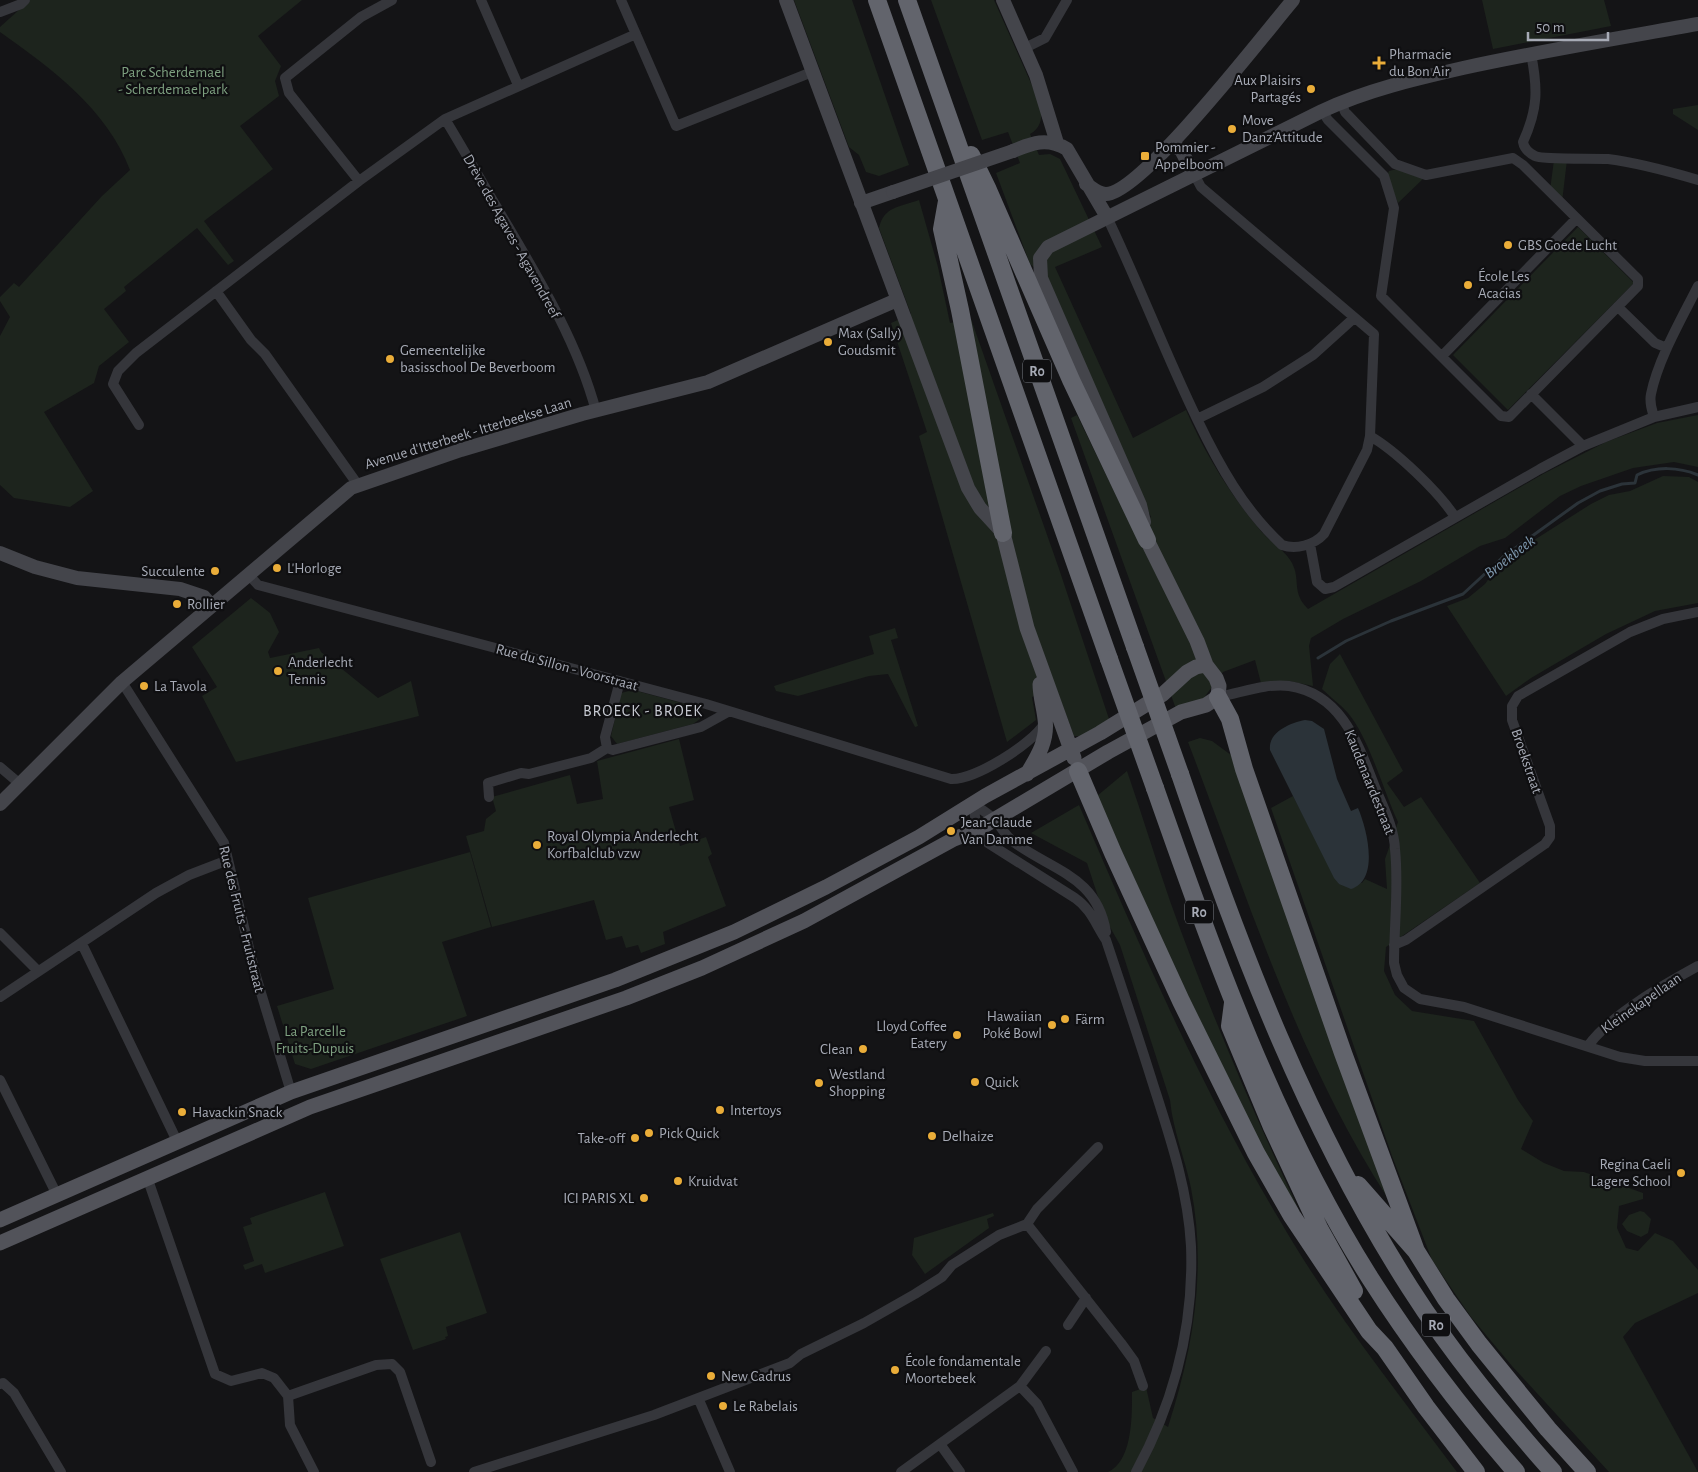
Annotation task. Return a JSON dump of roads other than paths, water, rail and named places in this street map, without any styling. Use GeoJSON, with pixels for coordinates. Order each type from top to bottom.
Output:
{"type":"FeatureCollection","features":[{"type":"Feature","properties":{"kind":"highway","name":"R0"},"geometry":{"type":"LineString","coordinates":[[877,0],[1155,788],[1234,1002],[1271,1090],[1313,1178],[1369,1277],[1438,1377],[1516,1472]]}},
{"type":"Feature","properties":{"kind":"highway","name":"R0"},"geometry":{"type":"LineString","coordinates":[[907,0],[1232,922],[1285,1054],[1369,1221],[1411,1290],[1459,1358],[1506,1418],[1553,1472]]}},
{"type":"Feature","properties":{"kind":"highway"},"geometry":{"type":"LineString","coordinates":[[940,94],[988,190],[1072,380],[1147,540]]}},
{"type":"Feature","properties":{"kind":"highway"},"geometry":{"type":"LineString","coordinates":[[948,200],[942,229],[960,310],[1003,533]]}},
{"type":"Feature","properties":{"kind":"highway"},"geometry":{"type":"LineString","coordinates":[[1218,697],[1230,718],[1244,769],[1340,1044],[1416,1251]]}},
{"type":"Feature","properties":{"kind":"highway"},"geometry":{"type":"LineString","coordinates":[[1078,771],[1112,853],[1181,1001],[1256,1153],[1292,1216],[1336,1284],[1476,1472]]}},
{"type":"Feature","properties":{"kind":"highway"},"geometry":{"type":"LineString","coordinates":[[1234,1002],[1230,1026],[1272,1127],[1319,1228],[1376,1327],[1385,1348]]}},
{"type":"Feature","properties":{"kind":"highway"},"geometry":{"type":"LineString","coordinates":[[1339,1164],[1416,1251],[1446,1299],[1478,1344],[1548,1429],[1587,1472]]}},
{"type":"Feature","properties":{"kind":"main road"},"geometry":{"type":"LineString","coordinates":[[1003,533],[1017,594],[1040,668],[1078,771]]}},
{"type":"Feature","properties":{"kind":"main road"},"geometry":{"type":"LineString","coordinates":[[0,1243],[178,1163],[316,1105],[627,997],[752,945],[834,906],[954,840],[977,830],[1108,752],[1181,712],[1206,705],[1218,697],[1219,686],[1216,678],[1206,665],[1198,641],[1147,540]]}},
{"type":"Feature","properties":{"kind":"main road"},"geometry":{"type":"LineString","coordinates":[[0,1220],[291,1092],[615,980],[757,921],[876,860],[973,803],[1071,750],[1163,694],[1187,672],[1196,667],[1206,665]]}},
{"type":"Feature","properties":{"kind":"main road"},"geometry":{"type":"LineString","coordinates":[[1027,774],[1040,753],[1045,738],[1046,721],[1040,689],[1040,668]]}},
{"type":"Feature","properties":{"kind":"main road"},"geometry":{"type":"LineString","coordinates":[[178,1163],[194,1148],[283,1106],[290,1099],[291,1092]]}},
{"type":"Feature","properties":{"kind":"street"},"geometry":{"type":"LineString","coordinates":[[0,12],[21,4],[25,0]]}},
{"type":"Feature","properties":{"kind":"street"},"geometry":{"type":"LineString","coordinates":[[359,181],[289,93],[285,78],[291,70],[361,17],[392,0]]}},
{"type":"Feature","properties":{"kind":"street"},"geometry":{"type":"LineString","coordinates":[[481,0],[518,85]]}},
{"type":"Feature","properties":{"kind":"street"},"geometry":{"type":"LineString","coordinates":[[621,0],[676,126],[812,72]]}},
{"type":"Feature","properties":{"kind":"street"},"geometry":{"type":"LineString","coordinates":[[786,0],[968,488],[980,508],[1003,533]]}},
{"type":"Feature","properties":{"kind":"street"},"geometry":{"type":"LineString","coordinates":[[1003,0],[1043,94],[1057,143]]}},
{"type":"Feature","properties":{"kind":"street"},"geometry":{"type":"LineString","coordinates":[[1024,48],[1045,38],[1067,0]]}},
{"type":"Feature","properties":{"kind":"street"},"geometry":{"type":"LineString","coordinates":[[1086,184],[1097,192],[1106,194],[1117,191],[1171,144],[1206,105],[1292,0]]}},
{"type":"Feature","properties":{"kind":"street"},"geometry":{"type":"LineString","coordinates":[[1147,540],[1140,505],[1040,273],[1040,258],[1048,247],[1341,102],[1417,78],[1531,54],[1698,24]]}},
{"type":"Feature","properties":{"kind":"street"},"geometry":{"type":"LineString","coordinates":[[138,425],[113,384],[118,371],[136,353],[359,181],[444,119],[636,34]]}},
{"type":"Feature","properties":{"kind":"street"},"geometry":{"type":"LineString","coordinates":[[1531,54],[1537,94],[1535,110],[1523,142],[1524,147],[1535,156],[1608,159],[1664,170],[1698,180]]}},
{"type":"Feature","properties":{"kind":"street"},"geometry":{"type":"LineString","coordinates":[[1322,111],[1328,120],[1384,176],[1394,208],[1381,296],[1505,418],[1509,417],[1638,286],[1638,279],[1523,165],[1513,158],[1426,175],[1395,164],[1345,112],[1341,102]]}},
{"type":"Feature","properties":{"kind":"street","name":"Drève des Agaves - Agavendreef"},"geometry":{"type":"LineString","coordinates":[[444,119],[469,156],[480,179],[546,291],[576,358],[596,411]]}},
{"type":"Feature","properties":{"kind":"street"},"geometry":{"type":"LineString","coordinates":[[862,203],[1032,144],[1047,141],[1067,148],[1086,184],[1107,217],[1197,419],[1215,457],[1236,491],[1263,525],[1285,546],[1316,542],[1324,534],[1348,491],[1367,450],[1370,436],[1374,334],[1201,188],[1181,150],[1171,144]]}},
{"type":"Feature","properties":{"kind":"street"},"geometry":{"type":"LineString","coordinates":[[1442,356],[1576,219]]}},
{"type":"Feature","properties":{"kind":"street"},"geometry":{"type":"LineString","coordinates":[[1654,417],[1651,406],[1651,394],[1667,348],[1698,286]]}},
{"type":"Feature","properties":{"kind":"street"},"geometry":{"type":"LineString","coordinates":[[216,291],[251,340],[265,354],[358,485]]}},
{"type":"Feature","properties":{"kind":"street","name":"Avenue d'Itterbeek - Itterbeekse Laan"},"geometry":{"type":"LineString","coordinates":[[0,804],[122,682],[248,574],[358,485],[461,450],[596,411],[708,382],[898,300]]}},
{"type":"Feature","properties":{"kind":"street"},"geometry":{"type":"LineString","coordinates":[[1618,307],[1655,343],[1667,348]]}},
{"type":"Feature","properties":{"kind":"street"},"geometry":{"type":"LineString","coordinates":[[1197,419],[1263,387],[1313,355],[1354,318]]}},
{"type":"Feature","properties":{"kind":"street"},"geometry":{"type":"LineString","coordinates":[[1531,394],[1583,446]]}},
{"type":"Feature","properties":{"kind":"street"},"geometry":{"type":"LineString","coordinates":[[1310,544],[1317,582],[1322,588],[1329,588],[1583,446],[1654,417],[1698,407]]}},
{"type":"Feature","properties":{"kind":"street"},"geometry":{"type":"LineString","coordinates":[[1370,436],[1385,444],[1447,505],[1455,517]]}},
{"type":"Feature","properties":{"kind":"street"},"geometry":{"type":"LineString","coordinates":[[0,553],[35,567],[77,578],[180,589],[204,597],[211,605]]}},
{"type":"Feature","properties":{"kind":"street","name":"Rue du Sillon - Voorstraat"},"geometry":{"type":"LineString","coordinates":[[248,574],[258,585],[620,681],[955,780],[974,774],[1012,752],[1038,734],[1046,721]]}},
{"type":"Feature","properties":{"kind":"street","name":"Broekstraat"},"geometry":{"type":"LineString","coordinates":[[1394,949],[1545,844],[1550,837],[1550,826],[1512,720],[1512,706],[1518,696],[1630,632],[1662,620],[1698,612]]}},
{"type":"Feature","properties":{"kind":"street"},"geometry":{"type":"LineString","coordinates":[[607,748],[605,737],[620,681]]}},
{"type":"Feature","properties":{"kind":"street","name":"Rue des Fruits - Fruitstraat"},"geometry":{"type":"LineString","coordinates":[[122,682],[224,842],[255,973],[291,1092]]}},
{"type":"Feature","properties":{"kind":"street","name":"Kaudenaardestraat"},"geometry":{"type":"LineString","coordinates":[[1218,697],[1260,688],[1289,686],[1320,696],[1338,712],[1350,727],[1390,822],[1395,847],[1397,878],[1395,970],[1404,988],[1415,997],[1464,1006],[1588,1046]]}},
{"type":"Feature","properties":{"kind":"street"},"geometry":{"type":"LineString","coordinates":[[489,798],[488,783],[521,773],[529,774],[591,758],[607,748],[619,750],[701,728],[728,712]]}},
{"type":"Feature","properties":{"kind":"street"},"geometry":{"type":"LineString","coordinates":[[0,767],[20,784]]}},
{"type":"Feature","properties":{"kind":"street"},"geometry":{"type":"LineString","coordinates":[[973,803],[995,820],[1004,834],[1016,844],[1090,890],[1106,929],[1106,940]]}},
{"type":"Feature","properties":{"kind":"street"},"geometry":{"type":"LineString","coordinates":[[973,803],[977,830],[988,843],[1084,905],[1106,940],[1177,1160],[1191,1245],[1188,1320],[1180,1361],[1160,1425],[1136,1472]]}},
{"type":"Feature","properties":{"kind":"street"},"geometry":{"type":"LineString","coordinates":[[0,997],[156,893],[190,875],[228,860]]}},
{"type":"Feature","properties":{"kind":"street"},"geometry":{"type":"LineString","coordinates":[[0,933],[38,971]]}},
{"type":"Feature","properties":{"kind":"street"},"geometry":{"type":"LineString","coordinates":[[82,944],[177,1141]]}},
{"type":"Feature","properties":{"kind":"street","name":"Kleinekapellaan"},"geometry":{"type":"LineString","coordinates":[[1588,1046],[1598,1033],[1624,1013],[1698,966]]}},
{"type":"Feature","properties":{"kind":"street"},"geometry":{"type":"LineString","coordinates":[[520,1034],[516,1025],[523,1012]]}},
{"type":"Feature","properties":{"kind":"street"},"geometry":{"type":"LineString","coordinates":[[1588,1046],[1634,1060],[1698,1061]]}},
{"type":"Feature","properties":{"kind":"street"},"geometry":{"type":"LineString","coordinates":[[0,1080],[57,1195]]}},
{"type":"Feature","properties":{"kind":"street"},"geometry":{"type":"LineString","coordinates":[[474,1472],[699,1400],[790,1363],[801,1354],[864,1323],[915,1294],[942,1277],[952,1265],[999,1235],[1027,1224],[1037,1209],[1098,1147]]}},
{"type":"Feature","properties":{"kind":"street"},"geometry":{"type":"LineString","coordinates":[[147,1177],[215,1374],[220,1378],[231,1381],[254,1374],[268,1374],[288,1396],[290,1425],[314,1472]]}},
{"type":"Feature","properties":{"kind":"street"},"geometry":{"type":"LineString","coordinates":[[1027,1224],[1134,1362],[1143,1386]]}},
{"type":"Feature","properties":{"kind":"street"},"geometry":{"type":"LineString","coordinates":[[1068,1325],[1086,1298]]}},
{"type":"Feature","properties":{"kind":"street"},"geometry":{"type":"LineString","coordinates":[[901,1472],[1020,1386],[1046,1351]]}},
{"type":"Feature","properties":{"kind":"street"},"geometry":{"type":"LineString","coordinates":[[288,1396],[376,1364],[392,1364],[400,1372],[431,1462]]}},
{"type":"Feature","properties":{"kind":"street"},"geometry":{"type":"LineString","coordinates":[[1,1384],[14,1393],[61,1472]]}},
{"type":"Feature","properties":{"kind":"street"},"geometry":{"type":"LineString","coordinates":[[1020,1386],[1037,1404],[1073,1472]]}},
{"type":"Feature","properties":{"kind":"street"},"geometry":{"type":"LineString","coordinates":[[699,1400],[730,1472]]}},
{"type":"Feature","properties":{"kind":"street"},"geometry":{"type":"LineString","coordinates":[[940,1444],[960,1472]]}},
{"type":"Feature","properties":{"kind":"waterway","name":"Broekbeek"},"geometry":{"type":"LineString","coordinates":[[1318,658],[1346,641],[1391,621],[1463,594],[1503,557],[1578,503],[1600,491],[1622,484],[1635,483],[1637,475],[1652,470],[1675,469],[1698,475]]}},
{"type":"Feature","properties":{"kind":"place","name":"Pharmacie du Bon Air"},"geometry":{"type":"Point","coordinates":[1379,63]}},
{"type":"Feature","properties":{"kind":"place","name":"Aux Plaisirs Partagés"},"geometry":{"type":"Point","coordinates":[1311,89]}},
{"type":"Feature","properties":{"kind":"place","name":"Move Danz’Attitude"},"geometry":{"type":"Point","coordinates":[1232,129]}},
{"type":"Feature","properties":{"kind":"place","name":"Pommier - Appelboom"},"geometry":{"type":"Point","coordinates":[1145,156]}},
{"type":"Feature","properties":{"kind":"place","name":"GBS Goede Lucht"},"geometry":{"type":"Point","coordinates":[1508,245]}},
{"type":"Feature","properties":{"kind":"place","name":"École Les Acacias"},"geometry":{"type":"Point","coordinates":[1468,285]}},
{"type":"Feature","properties":{"kind":"place","name":"Max (Sally) Goudsmit"},"geometry":{"type":"Point","coordinates":[828,342]}},
{"type":"Feature","properties":{"kind":"place","name":"Gemeentelijke basisschool De Beverboom"},"geometry":{"type":"Point","coordinates":[390,359]}},
{"type":"Feature","properties":{"kind":"place","name":"L'Horloge"},"geometry":{"type":"Point","coordinates":[277,568]}},
{"type":"Feature","properties":{"kind":"place","name":"Succulente"},"geometry":{"type":"Point","coordinates":[215,571]}},
{"type":"Feature","properties":{"kind":"place","name":"Rollier"},"geometry":{"type":"Point","coordinates":[177,604]}},
{"type":"Feature","properties":{"kind":"place","name":"Anderlecht Tennis"},"geometry":{"type":"Point","coordinates":[278,671]}},
{"type":"Feature","properties":{"kind":"place","name":"La Tavola"},"geometry":{"type":"Point","coordinates":[144,686]}},
{"type":"Feature","properties":{"kind":"place","name":"Jean-Claude Van Damme"},"geometry":{"type":"Point","coordinates":[951,831]}},
{"type":"Feature","properties":{"kind":"place","name":"Royal Olympia Anderlecht Korfbalclub vzw"},"geometry":{"type":"Point","coordinates":[537,845]}},
{"type":"Feature","properties":{"kind":"place","name":"Färm"},"geometry":{"type":"Point","coordinates":[1065,1019]}},
{"type":"Feature","properties":{"kind":"place","name":"Hawaiian Poké Bowl"},"geometry":{"type":"Point","coordinates":[1052,1025]}},
{"type":"Feature","properties":{"kind":"place","name":"Lloyd Coffee Eatery"},"geometry":{"type":"Point","coordinates":[957,1035]}},
{"type":"Feature","properties":{"kind":"place","name":"Clean"},"geometry":{"type":"Point","coordinates":[863,1049]}},
{"type":"Feature","properties":{"kind":"place","name":"Quick"},"geometry":{"type":"Point","coordinates":[975,1082]}},
{"type":"Feature","properties":{"kind":"place","name":"Westland Shopping"},"geometry":{"type":"Point","coordinates":[819,1083]}},
{"type":"Feature","properties":{"kind":"place","name":"Intertoys"},"geometry":{"type":"Point","coordinates":[720,1110]}},
{"type":"Feature","properties":{"kind":"place","name":"Havackin Snack"},"geometry":{"type":"Point","coordinates":[182,1112]}},
{"type":"Feature","properties":{"kind":"place","name":"Pick Quick"},"geometry":{"type":"Point","coordinates":[649,1133]}},
{"type":"Feature","properties":{"kind":"place","name":"Delhaize"},"geometry":{"type":"Point","coordinates":[932,1136]}},
{"type":"Feature","properties":{"kind":"place","name":"Take-off"},"geometry":{"type":"Point","coordinates":[635,1138]}},
{"type":"Feature","properties":{"kind":"place","name":"Regina Caeli Lagere School"},"geometry":{"type":"Point","coordinates":[1681,1173]}},
{"type":"Feature","properties":{"kind":"place","name":"Kruidvat"},"geometry":{"type":"Point","coordinates":[678,1181]}},
{"type":"Feature","properties":{"kind":"place","name":"ICI PARIS XL"},"geometry":{"type":"Point","coordinates":[644,1198]}},
{"type":"Feature","properties":{"kind":"place","name":"École fondamentale Moortebeek"},"geometry":{"type":"Point","coordinates":[895,1370]}},
{"type":"Feature","properties":{"kind":"place","name":"New Cadrus"},"geometry":{"type":"Point","coordinates":[711,1376]}},
{"type":"Feature","properties":{"kind":"place","name":"Le Rabelais"},"geometry":{"type":"Point","coordinates":[723,1406]}},
{"type":"Feature","properties":{"kind":"district","name":"BROECK - BROEK"},"geometry":{"type":"Point","coordinates":[643,710]}},
{"type":"Feature","properties":{"kind":"park label","name":"Parc Scherdemael - Scherdemaelpark"},"geometry":{"type":"Point","coordinates":[173,80]}},
{"type":"Feature","properties":{"kind":"park label","name":"La Parcelle Fruits-Dupuis"},"geometry":{"type":"Point","coordinates":[315,1040]}}]}
